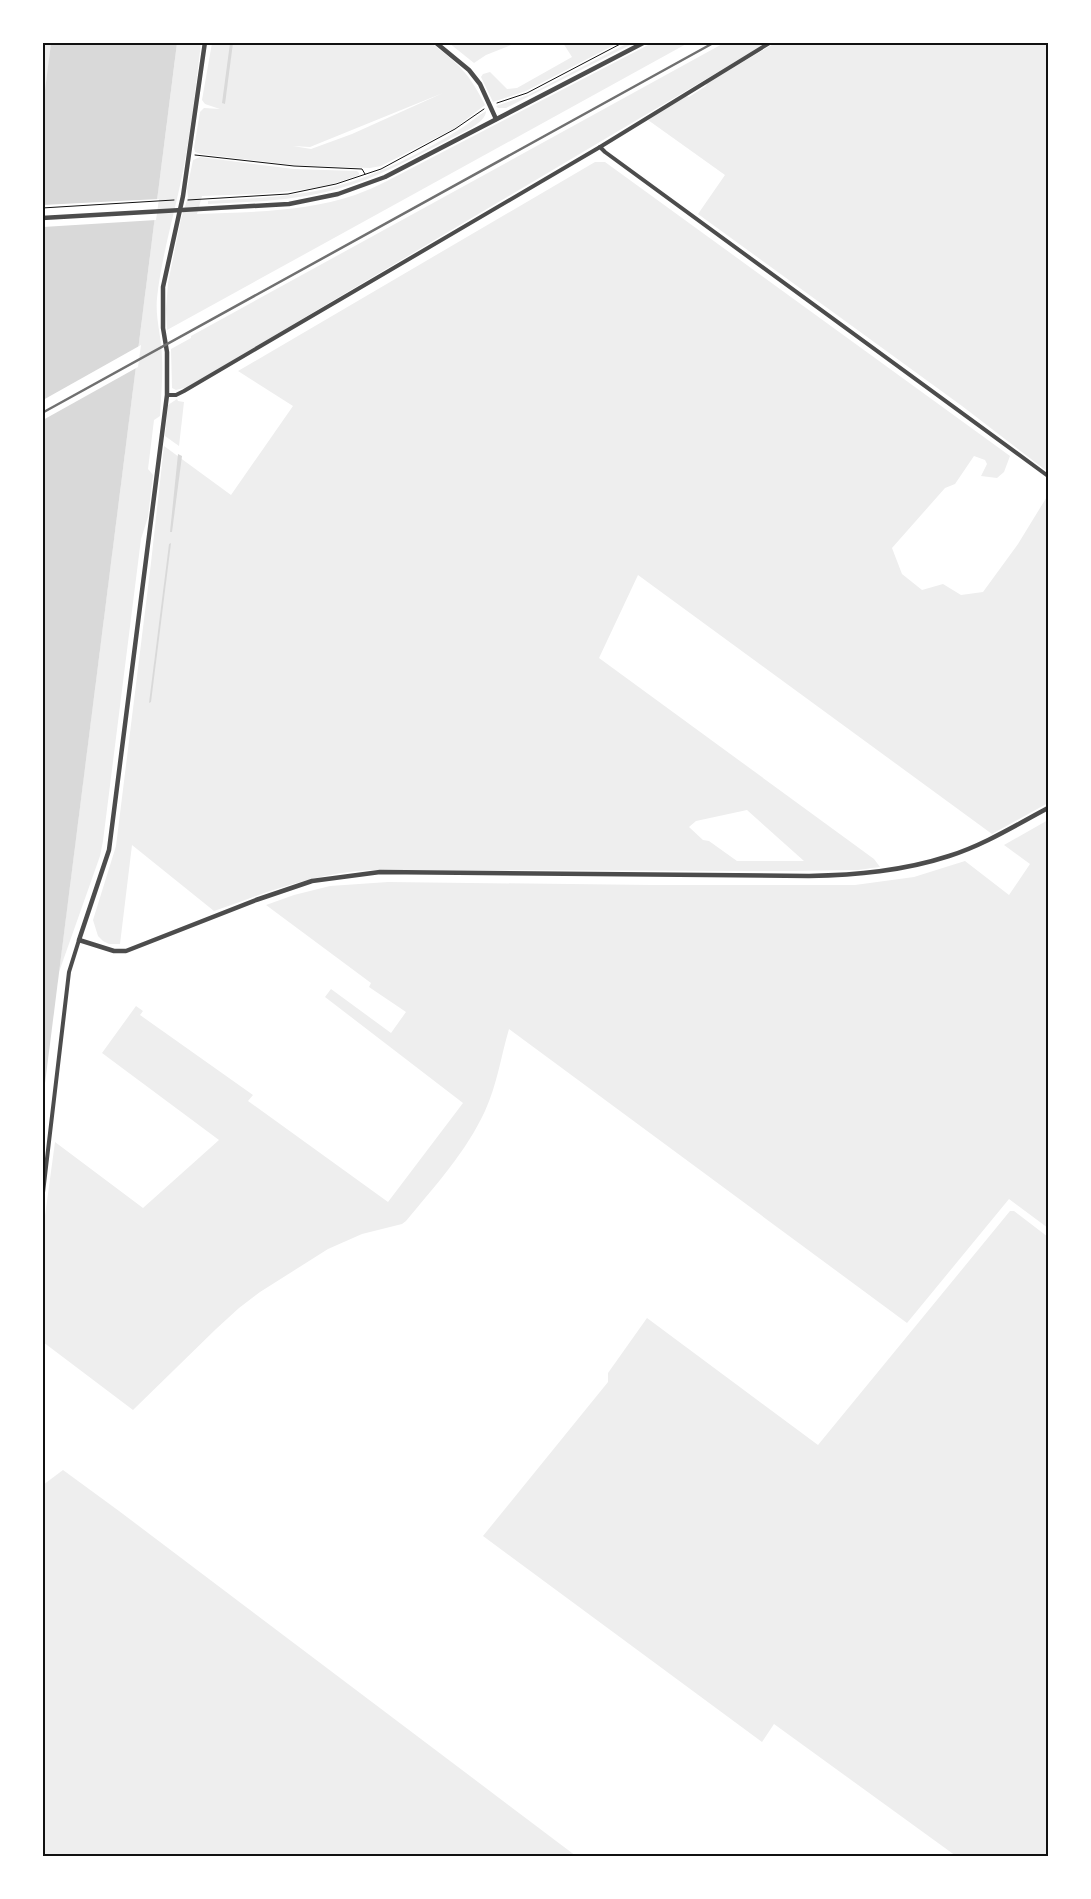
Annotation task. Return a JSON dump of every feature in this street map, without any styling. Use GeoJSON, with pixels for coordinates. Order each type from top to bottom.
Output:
{"type":"FeatureCollection","features":[{"type":"Feature","properties":{"kind":"street"},"geometry":{"type":"LineString","coordinates":[[42,1202],[69,972],[109,850],[167,395],[167,360],[163,328],[163,287],[183,196],[205,42]]}},
{"type":"Feature","properties":{"kind":"street"},"geometry":{"type":"LineString","coordinates":[[435,42],[469,70],[480,84],[496,119]]}},
{"type":"Feature","properties":{"kind":"street"},"geometry":{"type":"LineString","coordinates":[[42,218],[289,204],[352,190],[385,177],[645,42]]}},
{"type":"Feature","properties":{"kind":"street"},"geometry":{"type":"LineString","coordinates":[[167,395],[176,395],[184,391],[600,147],[771,42]]}},
{"type":"Feature","properties":{"kind":"street"},"geometry":{"type":"LineString","coordinates":[[600,147],[1048,476]]}},
{"type":"Feature","properties":{"kind":"street"},"geometry":{"type":"LineString","coordinates":[[79,940],[114,951],[126,951],[256,900],[312,881],[380,872],[809,876],[847,875],[895,870],[950,856],[985,841],[1048,808]]}},
{"type":"Feature","properties":{"kind":"path"},"geometry":{"type":"LineString","coordinates":[[188,200],[303,192],[366,175],[455,130],[490,106],[527,93],[624,42]]}},
{"type":"Feature","properties":{"kind":"path"},"geometry":{"type":"LineString","coordinates":[[190,154],[294,166],[362,169],[366,175]]}},
{"type":"Feature","properties":{"kind":"path"},"geometry":{"type":"LineString","coordinates":[[42,208],[178,200]]}},
{"type":"Feature","properties":{"kind":"shaded area"},"geometry":{"type":"Polygon","coordinates":[[[43,43],[51,43],[43,114],[43,43]]]}},
{"type":"Feature","properties":{"kind":"shaded area"},"geometry":{"type":"Polygon","coordinates":[[[51,43],[177,43],[43,1099],[42,114],[51,43]]]}},
{"type":"Feature","properties":{"kind":"shaded area"},"geometry":{"type":"Polygon","coordinates":[[[177,43],[201,43],[186,154],[157,298],[162,351],[162,380],[160,416],[154,420],[148,469],[153,475],[148,517],[141,539],[103,841],[100,856],[59,972],[177,43]]]}},
{"type":"Feature","properties":{"kind":"shaded area"},"geometry":{"type":"Polygon","coordinates":[[[212,43],[431,43],[462,70],[474,85],[485,105],[455,128],[381,166],[370,168],[294,165],[195,152],[200,112],[204,108],[220,109],[205,104],[202,100],[212,43]],[[443,93],[310,147],[293,146],[311,149],[352,134],[443,93]]]}},
{"type":"Feature","properties":{"kind":"shaded area"},"geometry":{"type":"Polygon","coordinates":[[[230,43],[233,43],[225,104],[222,103],[230,43]]]}},
{"type":"Feature","properties":{"kind":"shaded area"},"geometry":{"type":"Polygon","coordinates":[[[449,43],[516,43],[486,55],[474,63],[449,43]]]}},
{"type":"Feature","properties":{"kind":"shaded area"},"geometry":{"type":"Polygon","coordinates":[[[563,43],[618,43],[526,91],[493,102],[481,77],[483,74],[490,72],[507,89],[517,88],[572,57],[563,43]]]}},
{"type":"Feature","properties":{"kind":"shaded area"},"geometry":{"type":"Polygon","coordinates":[[[628,43],[634,43],[506,108],[498,108],[496,106],[528,95],[628,43]]]}},
{"type":"Feature","properties":{"kind":"shaded area"},"geometry":{"type":"Polygon","coordinates":[[[652,43],[688,43],[167,330],[168,283],[181,219],[188,197],[187,189],[193,160],[200,157],[294,169],[357,171],[359,173],[359,175],[340,182],[301,190],[261,194],[202,196],[197,214],[277,210],[336,201],[387,181],[652,43]]]}},
{"type":"Feature","properties":{"kind":"shaded area"},"geometry":{"type":"Polygon","coordinates":[[[724,43],[767,43],[188,387],[176,390],[172,388],[171,349],[191,338],[191,336],[724,43]]]}},
{"type":"Feature","properties":{"kind":"shaded area"},"geometry":{"type":"Polygon","coordinates":[[[775,43],[1048,43],[1048,472],[962,406],[698,214],[725,175],[648,120],[686,96],[689,97],[706,86],[707,83],[775,43]]]}},
{"type":"Feature","properties":{"kind":"shaded area"},"geometry":{"type":"Polygon","coordinates":[[[486,111],[485,116],[477,124],[464,132],[394,168],[366,180],[321,193],[289,198],[256,202],[208,204],[208,201],[304,193],[351,182],[383,170],[414,155],[457,131],[486,111]]]}},
{"type":"Feature","properties":{"kind":"shaded area"},"geometry":{"type":"Polygon","coordinates":[[[595,162],[605,162],[1010,456],[1004,472],[997,478],[981,476],[987,464],[985,460],[974,456],[955,484],[945,488],[892,548],[902,574],[922,590],[943,584],[961,595],[983,592],[1018,544],[1048,495],[1048,803],[992,834],[638,575],[599,658],[874,859],[880,867],[858,870],[793,871],[369,870],[328,875],[309,880],[214,911],[132,845],[120,944],[109,944],[103,941],[98,936],[93,920],[116,846],[164,446],[231,495],[293,406],[238,371],[595,162]],[[747,810],[696,821],[689,827],[703,840],[709,841],[737,861],[804,861],[747,810]]]}},
{"type":"Feature","properties":{"kind":"shaded area"},"geometry":{"type":"Polygon","coordinates":[[[177,399],[184,402],[179,446],[165,436],[168,405],[177,399]]]}},
{"type":"Feature","properties":{"kind":"shaded area"},"geometry":{"type":"Polygon","coordinates":[[[178,454],[182,456],[172,532],[170,532],[178,454]]]}},
{"type":"Feature","properties":{"kind":"shaded area"},"geometry":{"type":"Polygon","coordinates":[[[171,543],[151,702],[149,703],[169,544],[171,543]]]}},
{"type":"Feature","properties":{"kind":"shaded area"},"geometry":{"type":"Polygon","coordinates":[[[1048,820],[1048,1228],[1009,1199],[907,1323],[509,1029],[493,1091],[469,1141],[406,1221],[402,1224],[362,1234],[328,1249],[260,1292],[216,1329],[133,1410],[43,1342],[42,1238],[55,1142],[143,1208],[219,1140],[102,1053],[136,1006],[143,1011],[140,1015],[253,1095],[248,1101],[388,1202],[463,1103],[325,997],[331,989],[391,1033],[406,1012],[369,987],[371,983],[266,905],[294,895],[330,886],[388,882],[855,885],[914,877],[965,861],[1009,895],[1030,864],[1004,845],[1048,820]]]}},
{"type":"Feature","properties":{"kind":"shaded area"},"geometry":{"type":"Polygon","coordinates":[[[1010,1211],[1014,1211],[1048,1237],[1048,1856],[956,1856],[774,1724],[762,1742],[483,1536],[608,1382],[608,1373],[647,1318],[818,1445],[1010,1211]]]}},
{"type":"Feature","properties":{"kind":"shaded area"},"geometry":{"type":"Polygon","coordinates":[[[63,1470],[576,1856],[43,1856],[43,1485],[63,1470]]]}},
{"type":"Feature","properties":{"kind":"pier"},"geometry":{"type":"Polygon","coordinates":[[[159,199],[156,220],[43,227],[43,205],[159,199]]]}},
{"type":"Feature","properties":{"kind":"pier"},"geometry":{"type":"Polygon","coordinates":[[[141,345],[138,367],[43,420],[43,400],[141,345]]]}},
{"type":"Feature","properties":{"kind":"railway"},"geometry":{"type":"LineString","coordinates":[[42,413],[715,42]]}}]}
